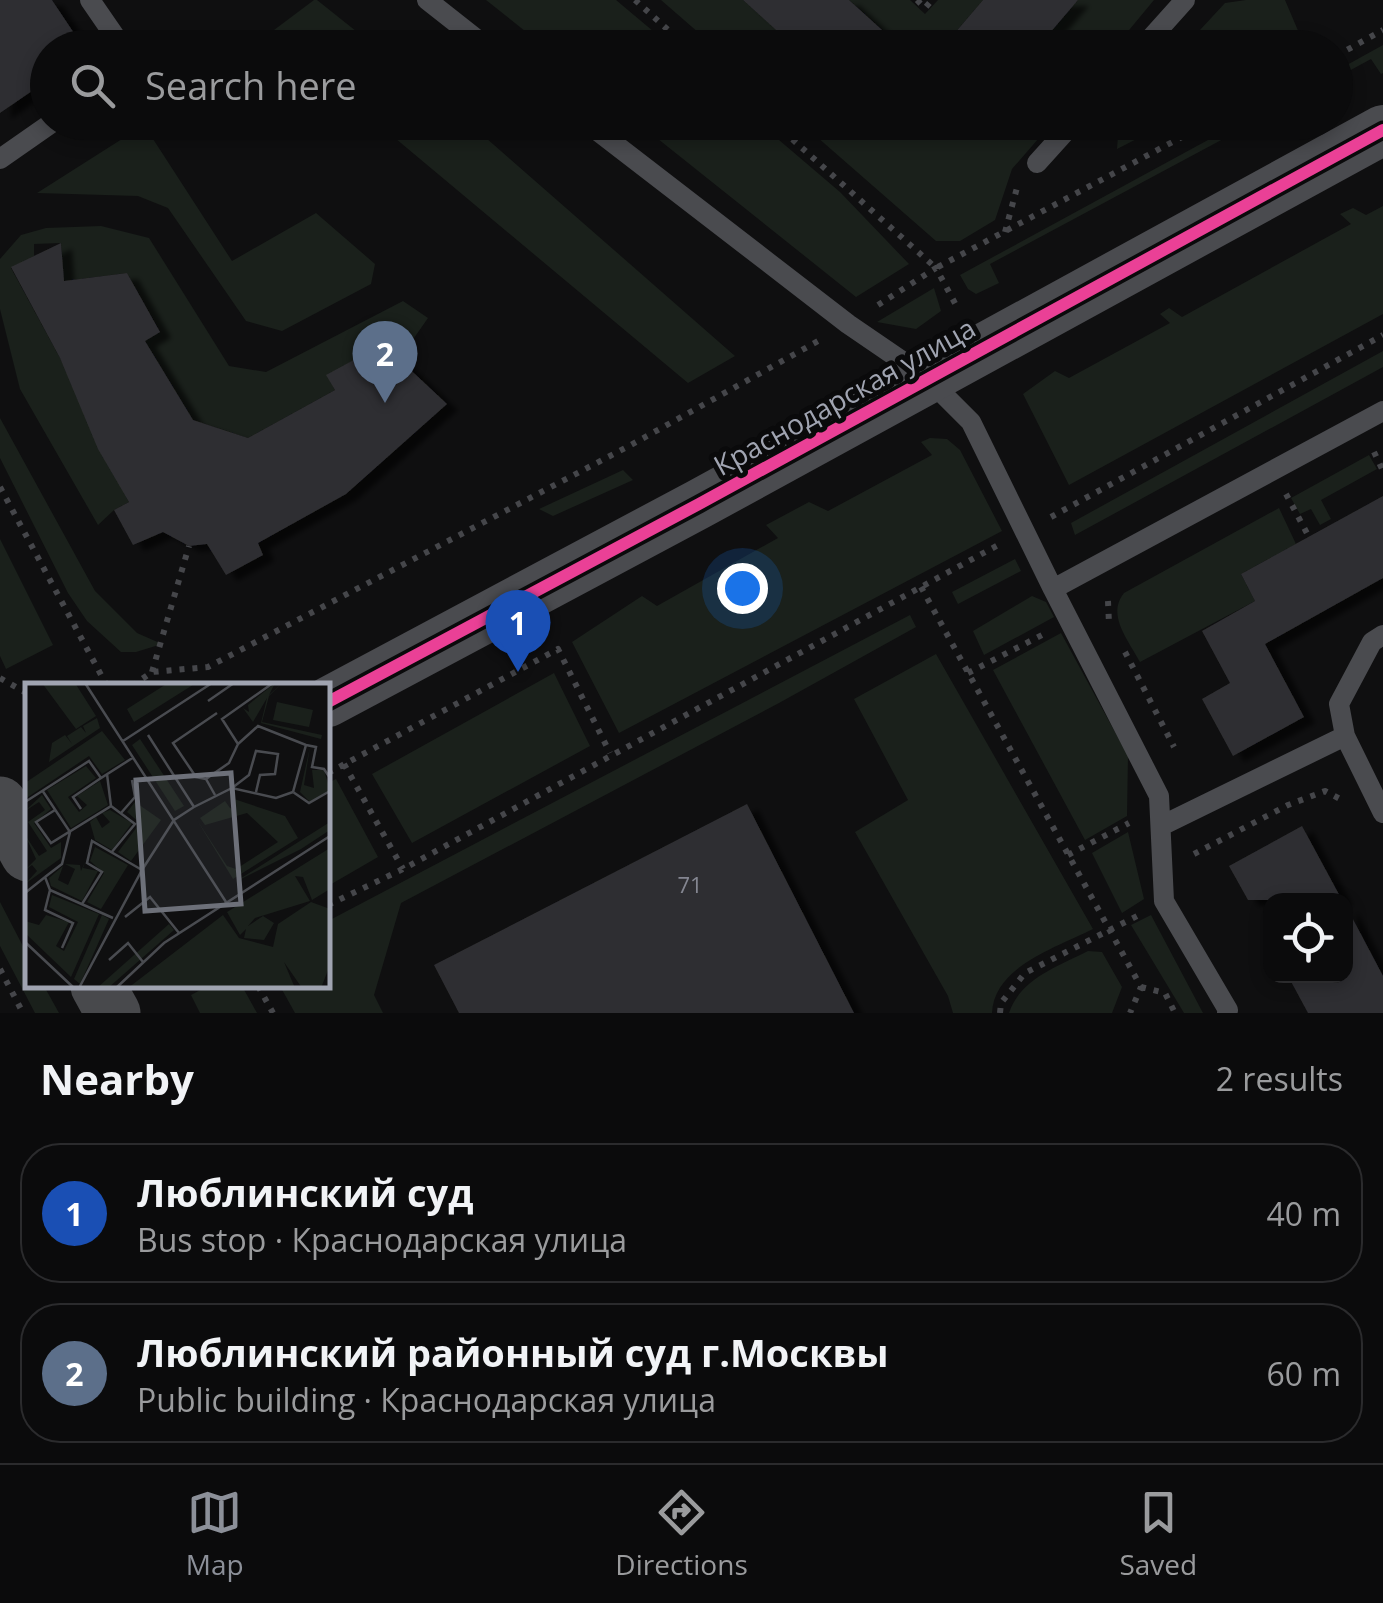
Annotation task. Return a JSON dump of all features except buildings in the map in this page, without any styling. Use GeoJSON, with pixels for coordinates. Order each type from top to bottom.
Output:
{"type":"FeatureCollection","features":[{"type":"Feature","properties":{"kind":"main road"},"geometry":{"type":"LineString","coordinates":[[0,804],[25,849]]}},
{"type":"Feature","properties":{"kind":"main road"},"geometry":{"type":"LineString","coordinates":[[99,988],[113,1013]]}},
{"type":"Feature","properties":{"kind":"street","name":"Краснодарская улица"},"geometry":{"type":"LineString","coordinates":[[330,701],[1383,130]]}},
{"type":"Feature","properties":{"kind":"lane"},"geometry":{"type":"LineString","coordinates":[[90,0],[111,30]]}},
{"type":"Feature","properties":{"kind":"lane"},"geometry":{"type":"LineString","coordinates":[[427,0],[465,30]]}},
{"type":"Feature","properties":{"kind":"lane"},"geometry":{"type":"LineString","coordinates":[[1158,30],[1185,0]]}},
{"type":"Feature","properties":{"kind":"lane"},"geometry":{"type":"LineString","coordinates":[[0,159],[30,138]]}},
{"type":"Feature","properties":{"kind":"lane"},"geometry":{"type":"LineString","coordinates":[[609,140],[848,324],[927,378],[971,422],[1159,796],[1164,902],[1229,1012]]}},
{"type":"Feature","properties":{"kind":"lane"},"geometry":{"type":"LineString","coordinates":[[1037,163],[1058,140]]}},
{"type":"Feature","properties":{"kind":"lane"},"geometry":{"type":"LineString","coordinates":[[1053,588],[1383,411]]}},
{"type":"Feature","properties":{"kind":"lane"},"geometry":{"type":"LineString","coordinates":[[1383,635],[1372,642],[1340,704],[1345,736],[1383,813]]}},
{"type":"Feature","properties":{"kind":"lane"},"geometry":{"type":"LineString","coordinates":[[1160,816],[1345,736]]}},
{"type":"Feature","properties":{"kind":"path"},"geometry":{"type":"LineString","coordinates":[[634,0],[668,30]]}},
{"type":"Feature","properties":{"kind":"path"},"geometry":{"type":"LineString","coordinates":[[917,0],[925,8],[932,0]]}},
{"type":"Feature","properties":{"kind":"path"},"geometry":{"type":"LineString","coordinates":[[1353,47],[1383,30]]}},
{"type":"Feature","properties":{"kind":"path"},"geometry":{"type":"LineString","coordinates":[[792,140],[936,268],[957,307]]}},
{"type":"Feature","properties":{"kind":"path"},"geometry":{"type":"LineString","coordinates":[[136,683],[152,672],[208,667],[629,446],[848,324],[936,268],[1176,140]]}},
{"type":"Feature","properties":{"kind":"path"},"geometry":{"type":"LineString","coordinates":[[330,904],[403,868],[1383,335]]}},
{"type":"Feature","properties":{"kind":"path"},"geometry":{"type":"LineString","coordinates":[[1371,447],[1383,470]]}},
{"type":"Feature","properties":{"kind":"path"},"geometry":{"type":"LineString","coordinates":[[0,487],[106,683]]}},
{"type":"Feature","properties":{"kind":"path"},"geometry":{"type":"LineString","coordinates":[[1286,493],[1309,537]]}},
{"type":"Feature","properties":{"kind":"path"},"geometry":{"type":"LineString","coordinates":[[152,672],[189,546]]}},
{"type":"Feature","properties":{"kind":"path"},"geometry":{"type":"LineString","coordinates":[[921,587],[1141,987],[1165,993],[1175,1013]]}},
{"type":"Feature","properties":{"kind":"path"},"geometry":{"type":"LineString","coordinates":[[1108,600],[1107,620],[1115,634]]}},
{"type":"Feature","properties":{"kind":"path"},"geometry":{"type":"LineString","coordinates":[[330,772],[558,649],[610,754]]}},
{"type":"Feature","properties":{"kind":"path"},"geometry":{"type":"LineString","coordinates":[[1123,649],[1174,748]]}},
{"type":"Feature","properties":{"kind":"path"},"geometry":{"type":"LineString","coordinates":[[0,678],[25,692]]}},
{"type":"Feature","properties":{"kind":"path"},"geometry":{"type":"LineString","coordinates":[[344,764],[403,868]]}},
{"type":"Feature","properties":{"kind":"path"},"geometry":{"type":"LineString","coordinates":[[1187,870],[1192,855],[1288,805],[1325,791],[1350,804]]}},
{"type":"Feature","properties":{"kind":"path"},"geometry":{"type":"LineString","coordinates":[[1068,855],[1160,816]]}},
{"type":"Feature","properties":{"kind":"path"},"geometry":{"type":"LineString","coordinates":[[1000,1013],[1002,1004],[1025,974],[1110,932]]}},
{"type":"Feature","properties":{"kind":"path"},"geometry":{"type":"LineString","coordinates":[[0,969],[23,1013]]}},
{"type":"Feature","properties":{"kind":"path"},"geometry":{"type":"LineString","coordinates":[[1130,1013],[1141,987]]}},
{"type":"Feature","properties":{"kind":"path"},"geometry":{"type":"LineString","coordinates":[[259,988],[273,1013]]}},
{"type":"Feature","properties":{"kind":"shaded area"},"geometry":{"type":"Polygon","coordinates":[[[317,0],[355,30],[274,30],[317,0]]]}},
{"type":"Feature","properties":{"kind":"shaded area"},"geometry":{"type":"Polygon","coordinates":[[[486,0],[616,0],[652,30],[524,30],[486,0]]]}},
{"type":"Feature","properties":{"kind":"shaded area"},"geometry":{"type":"Polygon","coordinates":[[[661,0],[743,0],[777,30],[695,30],[661,0]]]}},
{"type":"Feature","properties":{"kind":"shaded area"},"geometry":{"type":"Polygon","coordinates":[[[849,0],[910,0],[925,14],[938,0],[983,0],[957,30],[883,30],[849,0]]]}},
{"type":"Feature","properties":{"kind":"shaded area"},"geometry":{"type":"Polygon","coordinates":[[[1078,0],[1154,0],[1129,30],[1052,30],[1078,0]]]}},
{"type":"Feature","properties":{"kind":"shaded area"},"geometry":{"type":"Polygon","coordinates":[[[1285,0],[1298,30],[1200,30],[1225,3],[1285,0]]]}},
{"type":"Feature","properties":{"kind":"shaded area"},"geometry":{"type":"Polygon","coordinates":[[[1383,45],[1383,73],[1371,59],[1353,69],[1353,62],[1383,45]]]}},
{"type":"Feature","properties":{"kind":"shaded area"},"geometry":{"type":"Polygon","coordinates":[[[120,140],[154,140],[232,261],[316,213],[375,264],[371,284],[282,331],[246,321],[168,208],[138,196],[37,193],[120,140]]]}},
{"type":"Feature","properties":{"kind":"shaded area"},"geometry":{"type":"Polygon","coordinates":[[[397,140],[488,140],[735,356],[688,383],[397,140]]]}},
{"type":"Feature","properties":{"kind":"shaded area"},"geometry":{"type":"Polygon","coordinates":[[[659,140],[779,140],[840,192],[909,264],[856,297],[659,140]]]}},
{"type":"Feature","properties":{"kind":"shaded area"},"geometry":{"type":"Polygon","coordinates":[[[820,140],[1037,140],[1012,169],[995,220],[960,241],[936,241],[820,140]]]}},
{"type":"Feature","properties":{"kind":"shaded area"},"geometry":{"type":"Polygon","coordinates":[[[1118,140],[1135,140],[1117,149],[1118,140]]]}},
{"type":"Feature","properties":{"kind":"shaded area"},"geometry":{"type":"Polygon","coordinates":[[[1208,140],[1221,140],[990,264],[999,283],[976,294],[960,275],[1208,140]]]}},
{"type":"Feature","properties":{"kind":"shaded area"},"geometry":{"type":"Polygon","coordinates":[[[1383,206],[1383,314],[1069,485],[1023,394],[1055,371],[1069,378],[1170,323],[1160,314],[1169,308],[1182,317],[1351,224],[1340,214],[1353,208],[1366,215],[1383,206]]]}},
{"type":"Feature","properties":{"kind":"shaded area"},"geometry":{"type":"Polygon","coordinates":[[[101,226],[149,238],[229,366],[266,372],[403,301],[428,318],[414,338],[383,344],[327,375],[335,390],[248,438],[193,420],[145,341],[160,331],[127,273],[64,281],[61,243],[34,244],[34,256],[11,268],[60,358],[129,502],[98,525],[20,389],[0,309],[0,259],[21,235],[46,228],[101,226]]]}},
{"type":"Feature","properties":{"kind":"shaded area"},"geometry":{"type":"Polygon","coordinates":[[[934,288],[941,311],[916,329],[877,322],[934,288]]]}},
{"type":"Feature","properties":{"kind":"shaded area"},"geometry":{"type":"Polygon","coordinates":[[[1383,351],[1383,367],[1075,535],[1071,523],[1383,351]]]}},
{"type":"Feature","properties":{"kind":"shaded area"},"geometry":{"type":"Polygon","coordinates":[[[0,418],[95,591],[137,633],[162,644],[121,652],[87,621],[68,593],[0,458],[0,418]]]}},
{"type":"Feature","properties":{"kind":"shaded area"},"geometry":{"type":"Polygon","coordinates":[[[947,439],[960,450],[1002,531],[619,733],[572,642],[642,596],[657,606],[778,538],[766,525],[809,502],[828,511],[932,455],[921,442],[947,439]]]}},
{"type":"Feature","properties":{"kind":"shaded area"},"geometry":{"type":"Polygon","coordinates":[[[1369,455],[1377,469],[1321,500],[1331,519],[1320,525],[1311,509],[1300,514],[1291,498],[1369,455]]]}},
{"type":"Feature","properties":{"kind":"shaded area"},"geometry":{"type":"Polygon","coordinates":[[[623,470],[633,480],[553,516],[539,509],[623,470]]]}},
{"type":"Feature","properties":{"kind":"shaded area"},"geometry":{"type":"Polygon","coordinates":[[[1279,508],[1296,544],[1241,574],[1255,601],[1140,662],[1118,619],[1119,601],[1124,593],[1279,508]]]}},
{"type":"Feature","properties":{"kind":"shaded area"},"geometry":{"type":"Polygon","coordinates":[[[0,539],[53,645],[6,669],[0,656],[0,539]]]}},
{"type":"Feature","properties":{"kind":"shaded area"},"geometry":{"type":"Polygon","coordinates":[[[1015,559],[1021,571],[958,604],[952,592],[1015,559]]]}},
{"type":"Feature","properties":{"kind":"shaded area"},"geometry":{"type":"Polygon","coordinates":[[[1032,596],[1046,602],[1054,617],[984,655],[973,631],[1032,596]]]}},
{"type":"Feature","properties":{"kind":"shaded area"},"geometry":{"type":"Polygon","coordinates":[[[910,615],[916,627],[401,903],[374,995],[383,1013],[295,1013],[281,988],[330,988],[330,920],[910,615]]]}},
{"type":"Feature","properties":{"kind":"shaded area"},"geometry":{"type":"Polygon","coordinates":[[[1061,633],[1128,756],[1127,816],[1085,840],[993,670],[1061,633]]]}},
{"type":"Feature","properties":{"kind":"shaded area"},"geometry":{"type":"Polygon","coordinates":[[[936,654],[1093,929],[1046,951],[1016,971],[995,997],[992,1013],[953,1013],[948,996],[855,832],[908,800],[854,699],[936,654]]]}},
{"type":"Feature","properties":{"kind":"shaded area"},"geometry":{"type":"Polygon","coordinates":[[[554,673],[590,746],[412,843],[372,774],[554,673]]]}},
{"type":"Feature","properties":{"kind":"shaded area"},"geometry":{"type":"Polygon","coordinates":[[[336,779],[378,857],[330,885],[330,782],[336,779]]]}},
{"type":"Feature","properties":{"kind":"shaded area"},"geometry":{"type":"Polygon","coordinates":[[[1128,832],[1144,899],[1122,913],[1092,853],[1128,832]]]}},
{"type":"Feature","properties":{"kind":"shaded area"},"geometry":{"type":"Polygon","coordinates":[[[0,902],[25,950],[25,988],[45,988],[59,1013],[35,1013],[0,946],[0,902]]]}},
{"type":"Feature","properties":{"kind":"shaded area"},"geometry":{"type":"Polygon","coordinates":[[[1151,915],[1203,1013],[1184,1013],[1131,925],[1151,915]]]}},
{"type":"Feature","properties":{"kind":"shaded area"},"geometry":{"type":"Polygon","coordinates":[[[1088,951],[1102,952],[1122,987],[1112,1013],[1009,1013],[1031,982],[1088,951]]]}},
{"type":"Feature","properties":{"kind":"shaded area"},"geometry":{"type":"Polygon","coordinates":[[[204,988],[243,988],[257,1013],[200,1013],[191,995],[204,988]]]}},
{"type":"Feature","properties":{"kind":"cycle path"},"geometry":{"type":"LineString","coordinates":[[330,701],[1383,130]]}},
{"type":"Feature","properties":{"kind":"place","name":"Люблинский районный суд г.Москвы"},"geometry":{"type":"Point","coordinates":[385,403]}},
{"type":"Feature","properties":{"kind":"place","name":"Люблинский суд"},"geometry":{"type":"Point","coordinates":[518,672]}}]}
